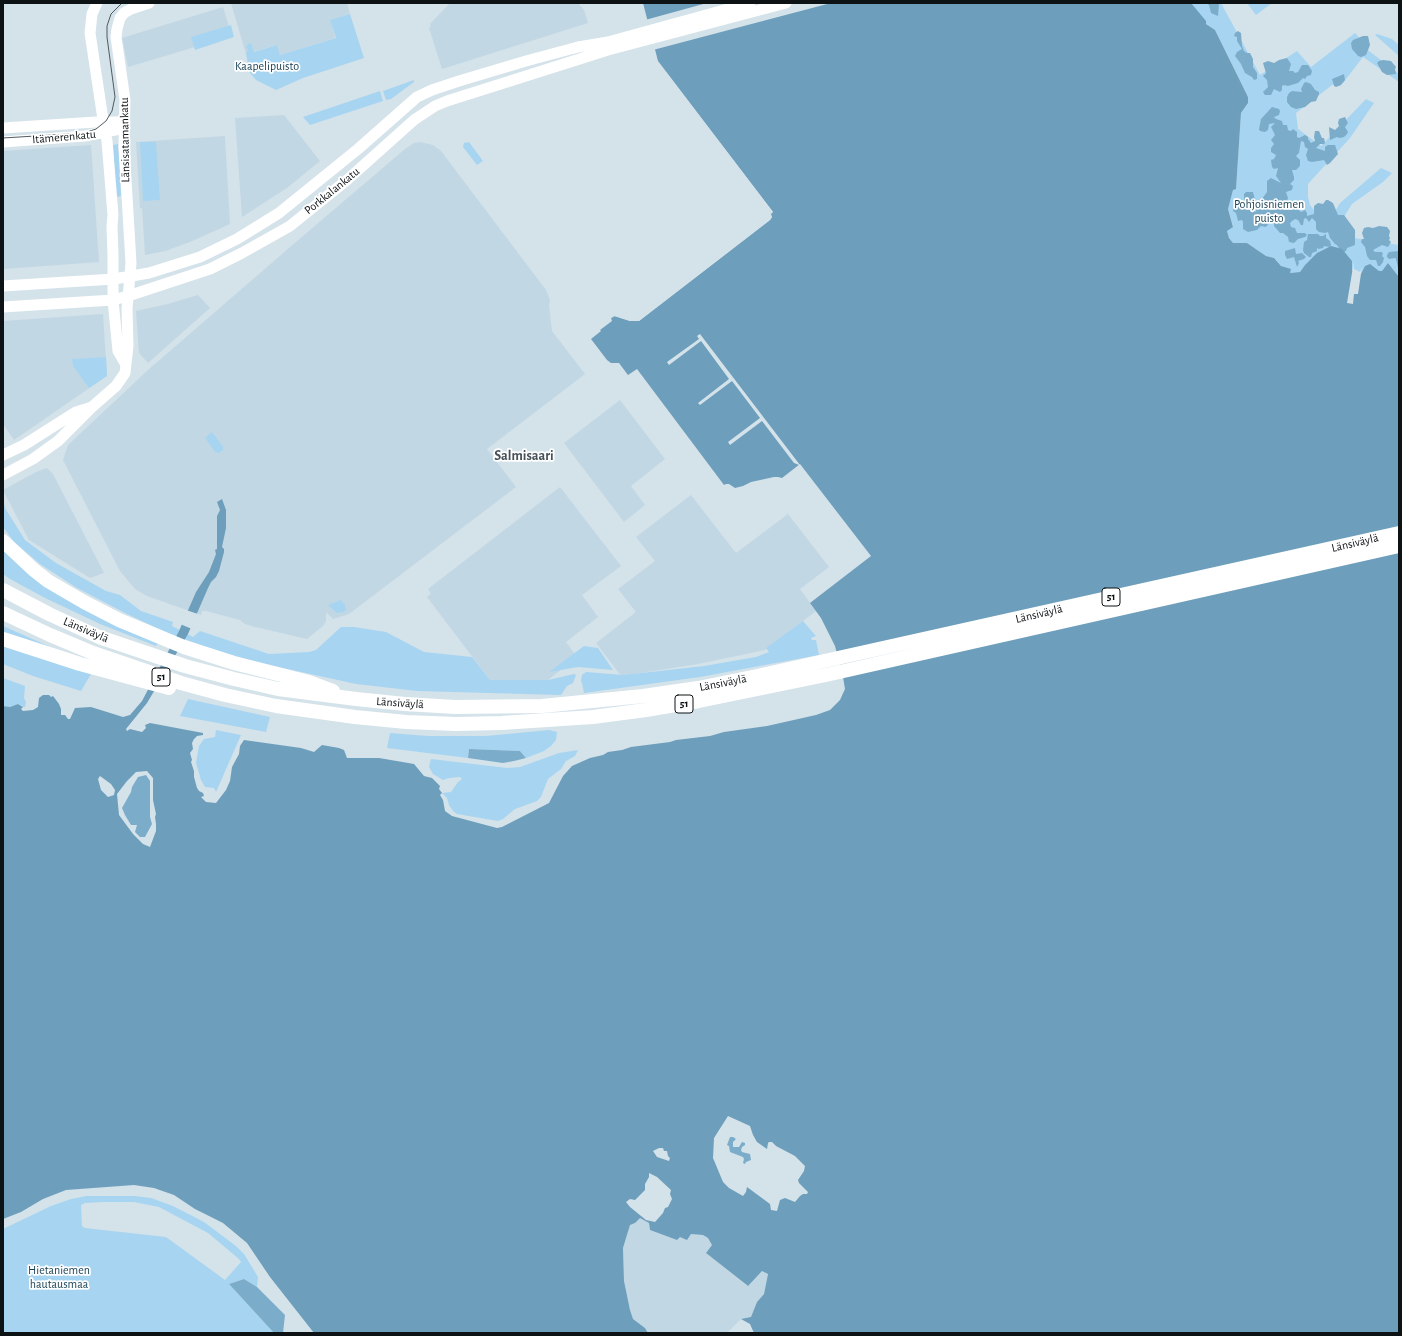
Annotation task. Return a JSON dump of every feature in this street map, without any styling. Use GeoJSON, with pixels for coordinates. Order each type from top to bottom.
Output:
{"type":"FeatureCollection","features":[{"type":"Feature","properties":{"kind":"highway","name":"Länsiväylä"},"geometry":{"type":"LineString","coordinates":[[3,613],[50,636],[136,669],[218,693],[276,706],[355,717],[406,722],[456,724],[508,723],[593,717],[699,701],[825,668],[1399,533]]}},
{"type":"Feature","properties":{"kind":"highway"},"geometry":{"type":"LineString","coordinates":[[3,541],[34,570],[48,580],[84,602],[119,620],[184,647],[205,654],[309,682],[356,699]]}},
{"type":"Feature","properties":{"kind":"highway","name":"Länsiväylä"},"geometry":{"type":"LineString","coordinates":[[3,590],[49,614],[99,637],[185,666],[278,689],[405,704],[455,707],[542,706],[644,696],[825,668],[1399,546]]}},
{"type":"Feature","properties":{"kind":"highway"},"geometry":{"type":"LineString","coordinates":[[3,639],[80,664],[205,697],[276,706]]}},
{"type":"Feature","properties":{"kind":"main road","name":"Länsisatamankatu"},"geometry":{"type":"LineString","coordinates":[[97,3],[92,14],[90,33],[107,142],[112,204],[114,279],[113,300],[118,351],[125,363]]}},
{"type":"Feature","properties":{"kind":"main road","name":"Länsisatamankatu"},"geometry":{"type":"LineString","coordinates":[[3,475],[45,451],[62,437],[92,407],[116,386],[125,373],[128,346],[126,319],[131,263],[124,146],[125,100],[116,37],[120,18],[124,13],[149,3]]}},
{"type":"Feature","properties":{"kind":"main road"},"geometry":{"type":"LineString","coordinates":[[648,35],[750,3]]}},
{"type":"Feature","properties":{"kind":"main road"},"geometry":{"type":"LineString","coordinates":[[648,35],[786,3]]}},
{"type":"Feature","properties":{"kind":"main road","name":"Porkkalankatu"},"geometry":{"type":"LineString","coordinates":[[3,286],[130,277],[149,273],[200,257],[252,231],[279,213],[340,164],[417,97],[432,90],[459,81],[578,47],[648,35]]}},
{"type":"Feature","properties":{"kind":"main road","name":"Porkkalankatu"},"geometry":{"type":"LineString","coordinates":[[3,307],[113,300],[210,269],[271,238],[290,226],[347,180],[414,120],[435,106],[454,98],[648,35]]}},
{"type":"Feature","properties":{"kind":"main road","name":"Itämerenkatu"},"geometry":{"type":"LineString","coordinates":[[3,128],[104,127],[125,125]]}},
{"type":"Feature","properties":{"kind":"main road","name":"Itämerenkatu"},"geometry":{"type":"LineString","coordinates":[[3,142],[85,136],[104,127]]}},
{"type":"Feature","properties":{"kind":"main road"},"geometry":{"type":"LineString","coordinates":[[3,455],[24,445],[76,412],[92,407]]}},
{"type":"Feature","properties":{"kind":"shaded area"},"geometry":{"type":"Polygon","coordinates":[[[231,3],[347,3],[350,14],[331,20],[335,38],[280,55],[277,45],[246,54],[231,3]]]}},
{"type":"Feature","properties":{"kind":"shaded area"},"geometry":{"type":"Polygon","coordinates":[[[450,3],[578,3],[584,10],[588,23],[442,69],[429,28],[431,27],[430,24],[450,3]]]}},
{"type":"Feature","properties":{"kind":"shaded area"},"geometry":{"type":"Polygon","coordinates":[[[643,3],[1191,3],[1206,21],[1206,24],[1215,30],[1248,97],[1248,103],[1241,113],[1236,189],[1233,190],[1228,209],[1233,227],[1227,231],[1229,238],[1233,243],[1247,243],[1266,256],[1274,258],[1281,266],[1291,269],[1290,273],[1300,272],[1317,253],[1331,246],[1342,249],[1352,261],[1352,271],[1361,274],[1365,266],[1370,264],[1379,271],[1382,271],[1388,263],[1399,277],[1399,1333],[754,1333],[750,1324],[741,1319],[751,1317],[757,1302],[764,1294],[768,1274],[762,1271],[748,1286],[706,1253],[712,1245],[708,1238],[703,1235],[691,1234],[687,1240],[680,1237],[677,1240],[650,1230],[649,1223],[640,1218],[635,1223],[630,1225],[623,1248],[624,1281],[633,1319],[645,1328],[648,1333],[314,1333],[270,1277],[247,1243],[223,1223],[195,1209],[174,1195],[154,1188],[134,1185],[66,1190],[43,1199],[21,1212],[3,1219],[3,706],[10,707],[18,704],[23,707],[21,709],[23,711],[33,710],[38,707],[39,698],[43,695],[49,695],[51,697],[53,696],[59,704],[61,715],[65,715],[68,719],[70,719],[75,708],[91,707],[123,717],[130,715],[142,701],[179,631],[196,592],[209,572],[216,554],[215,550],[217,549],[217,516],[220,510],[217,502],[222,499],[226,510],[226,528],[222,547],[224,552],[219,571],[208,588],[188,634],[147,703],[126,729],[127,731],[130,729],[142,732],[146,728],[145,725],[150,723],[203,733],[203,735],[197,736],[194,739],[192,743],[193,749],[190,753],[197,788],[203,793],[204,796],[201,797],[206,802],[216,803],[226,790],[230,781],[232,767],[239,754],[240,746],[244,740],[301,748],[314,752],[322,745],[344,750],[347,758],[379,758],[414,764],[424,776],[432,778],[440,786],[439,789],[442,793],[440,795],[443,800],[445,811],[452,816],[497,828],[502,827],[549,803],[563,776],[572,766],[590,758],[631,747],[710,736],[724,732],[767,726],[816,715],[830,710],[840,700],[845,689],[835,646],[821,618],[810,603],[871,556],[800,464],[782,478],[774,477],[751,482],[735,488],[729,484],[724,485],[637,369],[628,375],[619,363],[611,363],[607,360],[591,339],[612,321],[611,318],[614,316],[630,321],[639,321],[772,217],[770,214],[773,212],[658,61],[643,3]],[[147,771],[136,772],[117,794],[119,815],[133,834],[143,844],[150,847],[156,831],[156,814],[153,800],[153,778],[147,771]],[[100,776],[98,779],[101,790],[108,797],[114,795],[115,790],[111,784],[100,776]],[[728,1116],[714,1138],[713,1158],[723,1182],[729,1188],[743,1196],[747,1187],[770,1204],[771,1210],[777,1211],[780,1200],[785,1198],[795,1202],[800,1196],[807,1194],[808,1192],[798,1180],[804,1171],[805,1166],[795,1156],[776,1146],[772,1142],[768,1143],[767,1149],[757,1142],[750,1126],[728,1116]],[[663,1148],[653,1151],[657,1157],[669,1161],[670,1158],[667,1151],[664,1151],[663,1148]],[[649,1173],[649,1177],[645,1184],[645,1190],[635,1200],[630,1199],[626,1202],[646,1220],[655,1222],[663,1213],[665,1208],[668,1207],[672,1199],[670,1194],[671,1190],[657,1177],[649,1173]]]}},
{"type":"Feature","properties":{"kind":"shaded area"},"geometry":{"type":"Polygon","coordinates":[[[223,7],[232,36],[128,67],[122,38],[223,7]]]}},
{"type":"Feature","properties":{"kind":"shaded area"},"geometry":{"type":"Polygon","coordinates":[[[284,115],[320,161],[287,188],[242,217],[235,118],[284,115]]]}},
{"type":"Feature","properties":{"kind":"shaded area"},"geometry":{"type":"Polygon","coordinates":[[[225,136],[230,224],[190,242],[165,251],[145,255],[142,208],[140,208],[136,142],[225,136]]]}},
{"type":"Feature","properties":{"kind":"shaded area"},"geometry":{"type":"Polygon","coordinates":[[[420,142],[433,145],[441,151],[546,290],[550,300],[549,305],[552,331],[585,374],[487,449],[516,487],[349,614],[333,619],[326,612],[326,621],[323,626],[307,639],[251,626],[240,620],[206,611],[202,611],[201,615],[147,596],[135,589],[120,571],[63,460],[68,445],[148,370],[289,248],[405,149],[414,143],[420,142]]]}},
{"type":"Feature","properties":{"kind":"shaded area"},"geometry":{"type":"Polygon","coordinates":[[[91,145],[99,262],[3,269],[3,151],[91,145]]]}},
{"type":"Feature","properties":{"kind":"shaded area"},"geometry":{"type":"Polygon","coordinates":[[[198,295],[210,308],[148,363],[139,353],[136,311],[168,304],[198,295]]]}},
{"type":"Feature","properties":{"kind":"shaded area"},"geometry":{"type":"Polygon","coordinates":[[[103,314],[107,376],[14,440],[3,424],[3,321],[103,314]]]}},
{"type":"Feature","properties":{"kind":"shaded area"},"geometry":{"type":"Polygon","coordinates":[[[620,400],[665,459],[631,486],[645,505],[624,522],[564,443],[620,400]]]}},
{"type":"Feature","properties":{"kind":"shaded area"},"geometry":{"type":"Polygon","coordinates":[[[47,468],[53,474],[104,573],[90,578],[29,540],[3,490],[36,472],[47,468]]]}},
{"type":"Feature","properties":{"kind":"shaded area"},"geometry":{"type":"Polygon","coordinates":[[[560,487],[621,566],[582,595],[598,617],[566,642],[577,657],[548,680],[490,680],[427,597],[431,594],[428,589],[560,487]]]}},
{"type":"Feature","properties":{"kind":"shaded area"},"geometry":{"type":"Polygon","coordinates":[[[691,495],[736,553],[788,514],[829,567],[800,589],[816,611],[765,650],[698,664],[621,676],[596,643],[636,612],[618,589],[655,561],[636,537],[691,495]]]}},
{"type":"Feature","properties":{"kind":"shaded area"},"geometry":{"type":"Polygon","coordinates":[[[640,1217],[649,1223],[650,1230],[677,1240],[680,1237],[691,1234],[703,1235],[708,1238],[712,1245],[706,1253],[747,1286],[762,1271],[768,1274],[764,1294],[757,1302],[751,1318],[741,1319],[727,1333],[648,1333],[645,1328],[633,1319],[624,1281],[623,1248],[630,1225],[635,1223],[640,1217]]]}},
{"type":"Feature","properties":{"kind":"green space","name":"Pohjoisniemen puisto"},"geometry":{"type":"Polygon","coordinates":[[[1191,3],[1221,3],[1260,75],[1297,51],[1311,67],[1355,33],[1366,45],[1364,47],[1399,74],[1399,82],[1363,57],[1343,83],[1336,82],[1296,113],[1298,129],[1321,146],[1366,99],[1374,103],[1350,138],[1308,184],[1308,197],[1310,205],[1323,222],[1354,238],[1399,245],[1399,277],[1388,263],[1382,271],[1361,274],[1352,271],[1305,265],[1300,272],[1290,273],[1274,258],[1266,256],[1247,243],[1233,243],[1229,238],[1227,231],[1233,226],[1228,209],[1233,190],[1236,188],[1241,113],[1248,103],[1248,97],[1215,30],[1206,24],[1191,3]]]}},
{"type":"Feature","properties":{"kind":"green space"},"geometry":{"type":"Polygon","coordinates":[[[1206,3],[1219,3],[1218,16],[1211,13],[1209,5],[1206,3]]]}},
{"type":"Feature","properties":{"kind":"green space"},"geometry":{"type":"Polygon","coordinates":[[[1247,3],[1272,3],[1256,15],[1247,3]]]}},
{"type":"Feature","properties":{"kind":"green space","name":"Kaapelipuisto"},"geometry":{"type":"Polygon","coordinates":[[[350,14],[364,58],[303,78],[276,90],[256,80],[250,73],[246,54],[248,44],[251,43],[254,52],[277,45],[280,55],[336,38],[330,20],[350,14]]]}},
{"type":"Feature","properties":{"kind":"green space"},"geometry":{"type":"Polygon","coordinates":[[[231,25],[234,37],[195,50],[191,37],[231,25]]]}},
{"type":"Feature","properties":{"kind":"green space"},"geometry":{"type":"Polygon","coordinates":[[[1238,31],[1241,33],[1244,51],[1250,53],[1253,59],[1253,67],[1257,73],[1257,79],[1254,80],[1245,73],[1235,56],[1237,52],[1242,49],[1237,41],[1237,37],[1234,36],[1238,31]]]}},
{"type":"Feature","properties":{"kind":"green space"},"geometry":{"type":"Polygon","coordinates":[[[1377,34],[1392,39],[1399,45],[1399,56],[1375,35],[1377,34]]]}},
{"type":"Feature","properties":{"kind":"green space"},"geometry":{"type":"Polygon","coordinates":[[[1363,36],[1368,36],[1370,45],[1366,55],[1361,57],[1358,56],[1352,49],[1351,43],[1353,40],[1363,36]]]}},
{"type":"Feature","properties":{"kind":"green space"},"geometry":{"type":"Polygon","coordinates":[[[1287,58],[1291,64],[1289,71],[1293,71],[1295,73],[1298,72],[1302,65],[1308,65],[1312,71],[1311,75],[1307,76],[1305,79],[1303,78],[1298,83],[1282,86],[1282,90],[1280,92],[1274,89],[1271,95],[1265,95],[1263,92],[1268,87],[1267,80],[1263,76],[1266,73],[1263,63],[1268,61],[1274,63],[1287,58]]]}},
{"type":"Feature","properties":{"kind":"green space"},"geometry":{"type":"Polygon","coordinates":[[[1383,60],[1391,61],[1396,67],[1396,74],[1387,75],[1382,72],[1377,63],[1383,60]]]}},
{"type":"Feature","properties":{"kind":"green space"},"geometry":{"type":"Polygon","coordinates":[[[1344,74],[1345,80],[1341,85],[1336,87],[1334,86],[1332,79],[1344,74]]]}},
{"type":"Feature","properties":{"kind":"green space"},"geometry":{"type":"Polygon","coordinates":[[[414,80],[414,82],[391,99],[386,100],[383,91],[414,80]]]}},
{"type":"Feature","properties":{"kind":"green space"},"geometry":{"type":"Polygon","coordinates":[[[1306,82],[1311,84],[1315,90],[1319,92],[1316,101],[1311,102],[1305,107],[1296,109],[1291,107],[1287,102],[1289,93],[1292,91],[1302,92],[1301,89],[1306,82]]]}},
{"type":"Feature","properties":{"kind":"green space"},"geometry":{"type":"Polygon","coordinates":[[[380,91],[383,101],[310,125],[303,117],[380,91]]]}},
{"type":"Feature","properties":{"kind":"green space"},"geometry":{"type":"Polygon","coordinates":[[[1272,107],[1279,109],[1280,111],[1279,115],[1274,117],[1282,121],[1283,125],[1287,125],[1288,130],[1291,131],[1293,129],[1297,132],[1297,137],[1299,138],[1305,135],[1311,143],[1315,141],[1315,131],[1319,131],[1322,138],[1324,138],[1325,143],[1320,144],[1316,148],[1325,151],[1325,147],[1328,145],[1335,145],[1338,154],[1327,165],[1324,160],[1312,162],[1308,161],[1306,155],[1308,149],[1305,147],[1304,142],[1301,141],[1299,153],[1296,156],[1300,160],[1300,166],[1296,170],[1292,170],[1294,180],[1290,184],[1293,186],[1292,190],[1286,192],[1288,198],[1287,201],[1291,203],[1289,208],[1292,210],[1299,210],[1301,212],[1305,210],[1307,216],[1314,214],[1314,206],[1318,203],[1323,204],[1326,200],[1328,200],[1333,203],[1338,215],[1344,215],[1355,230],[1355,245],[1347,248],[1346,251],[1344,252],[1340,250],[1330,238],[1328,232],[1319,232],[1316,229],[1316,222],[1312,218],[1309,222],[1306,218],[1304,219],[1303,225],[1295,219],[1290,223],[1291,227],[1295,228],[1297,233],[1305,233],[1307,235],[1298,239],[1294,243],[1289,242],[1288,237],[1283,233],[1280,233],[1274,226],[1274,220],[1266,227],[1261,226],[1257,230],[1248,232],[1243,229],[1242,220],[1238,221],[1236,213],[1233,211],[1234,206],[1237,203],[1240,202],[1246,209],[1252,209],[1256,212],[1257,205],[1249,206],[1244,200],[1244,194],[1246,192],[1253,192],[1255,200],[1259,203],[1267,192],[1267,181],[1271,178],[1281,183],[1276,176],[1278,168],[1274,169],[1272,167],[1271,160],[1274,159],[1276,155],[1271,152],[1271,148],[1274,144],[1271,140],[1275,135],[1271,127],[1275,123],[1269,124],[1268,130],[1265,132],[1260,131],[1259,129],[1261,119],[1272,107]]]}},
{"type":"Feature","properties":{"kind":"green space"},"geometry":{"type":"Polygon","coordinates":[[[1345,117],[1348,123],[1345,127],[1348,132],[1347,134],[1344,137],[1337,137],[1330,140],[1329,127],[1335,130],[1339,126],[1339,119],[1345,117]]]}},
{"type":"Feature","properties":{"kind":"green space"},"geometry":{"type":"Polygon","coordinates":[[[140,142],[156,142],[160,200],[143,201],[140,142]]]}},
{"type":"Feature","properties":{"kind":"green space"},"geometry":{"type":"Polygon","coordinates":[[[469,142],[483,161],[477,165],[463,147],[464,143],[469,142]]]}},
{"type":"Feature","properties":{"kind":"green space"},"geometry":{"type":"Polygon","coordinates":[[[118,144],[121,196],[116,197],[113,145],[118,144]]]}},
{"type":"Feature","properties":{"kind":"green space"},"geometry":{"type":"Polygon","coordinates":[[[1381,168],[1392,173],[1383,182],[1352,204],[1342,220],[1356,233],[1329,222],[1340,203],[1381,168]]]}},
{"type":"Feature","properties":{"kind":"green space"},"geometry":{"type":"Polygon","coordinates":[[[1379,226],[1387,227],[1390,231],[1389,240],[1391,242],[1388,247],[1382,245],[1373,250],[1375,252],[1383,253],[1383,262],[1380,266],[1378,266],[1376,260],[1370,260],[1367,256],[1365,247],[1361,242],[1362,239],[1364,239],[1362,233],[1364,228],[1379,226]]]}},
{"type":"Feature","properties":{"kind":"green space"},"geometry":{"type":"Polygon","coordinates":[[[1308,234],[1318,234],[1323,236],[1326,234],[1326,238],[1330,241],[1330,247],[1324,246],[1323,248],[1317,248],[1317,251],[1312,253],[1311,257],[1309,257],[1303,250],[1304,242],[1307,240],[1308,234]]]}},
{"type":"Feature","properties":{"kind":"green space"},"geometry":{"type":"Polygon","coordinates":[[[1295,248],[1296,254],[1302,253],[1306,257],[1298,261],[1299,263],[1297,267],[1294,257],[1287,259],[1285,255],[1285,251],[1295,248]]]}},
{"type":"Feature","properties":{"kind":"green space"},"geometry":{"type":"Polygon","coordinates":[[[1399,251],[1398,268],[1396,259],[1389,259],[1387,255],[1389,252],[1399,251]]]}},
{"type":"Feature","properties":{"kind":"green space"},"geometry":{"type":"Polygon","coordinates":[[[106,357],[107,376],[89,388],[73,366],[72,359],[106,357]]]}},
{"type":"Feature","properties":{"kind":"green space"},"geometry":{"type":"Polygon","coordinates":[[[212,432],[223,447],[223,450],[219,453],[215,452],[205,438],[212,432]]]}},
{"type":"Feature","properties":{"kind":"green space"},"geometry":{"type":"Polygon","coordinates":[[[3,497],[5,508],[25,540],[56,563],[106,591],[120,595],[141,611],[173,622],[172,626],[193,637],[200,631],[269,654],[309,652],[316,650],[341,627],[354,627],[386,632],[424,652],[472,657],[490,680],[548,680],[574,674],[576,675],[573,683],[567,686],[561,695],[417,691],[356,684],[260,663],[219,652],[165,632],[127,614],[77,588],[40,564],[14,542],[3,527],[3,497]]]}},
{"type":"Feature","properties":{"kind":"green space"},"geometry":{"type":"Polygon","coordinates":[[[3,550],[28,574],[158,643],[156,646],[100,624],[45,598],[10,579],[3,574],[3,550]]]}},
{"type":"Feature","properties":{"kind":"green space"},"geometry":{"type":"Polygon","coordinates":[[[341,600],[345,604],[346,610],[343,612],[337,613],[328,605],[341,600]]]}},
{"type":"Feature","properties":{"kind":"green space"},"geometry":{"type":"Polygon","coordinates":[[[803,621],[816,636],[811,638],[812,640],[816,640],[819,655],[700,677],[584,693],[581,681],[582,675],[586,672],[623,675],[704,666],[756,657],[769,652],[766,648],[803,621]]]}},
{"type":"Feature","properties":{"kind":"green space"},"geometry":{"type":"Polygon","coordinates":[[[3,626],[57,650],[3,635],[3,626]]]}},
{"type":"Feature","properties":{"kind":"green space"},"geometry":{"type":"Polygon","coordinates":[[[3,645],[91,674],[81,691],[33,676],[3,664],[3,645]]]}},
{"type":"Feature","properties":{"kind":"green space"},"geometry":{"type":"Polygon","coordinates":[[[584,646],[598,648],[613,670],[578,667],[549,672],[584,646]]]}},
{"type":"Feature","properties":{"kind":"green space"},"geometry":{"type":"Polygon","coordinates":[[[3,678],[25,686],[25,707],[18,704],[11,707],[3,706],[3,678]]]}},
{"type":"Feature","properties":{"kind":"green space"},"geometry":{"type":"Polygon","coordinates":[[[188,699],[270,717],[266,732],[180,716],[188,699]]]}},
{"type":"Feature","properties":{"kind":"green space"},"geometry":{"type":"Polygon","coordinates":[[[216,730],[241,735],[216,792],[214,788],[205,787],[201,780],[196,763],[199,746],[204,739],[215,737],[216,730]]]}},
{"type":"Feature","properties":{"kind":"green space"},"geometry":{"type":"Polygon","coordinates":[[[549,730],[557,732],[556,740],[544,751],[526,758],[520,751],[469,749],[468,758],[387,748],[390,733],[428,736],[486,736],[549,730]]]}},
{"type":"Feature","properties":{"kind":"green space"},"geometry":{"type":"Polygon","coordinates":[[[469,749],[520,751],[526,758],[503,763],[468,758],[469,749]]]}},
{"type":"Feature","properties":{"kind":"green space"},"geometry":{"type":"Polygon","coordinates":[[[578,750],[575,756],[566,761],[561,769],[548,779],[541,797],[537,801],[515,809],[503,819],[498,821],[457,814],[453,811],[447,798],[442,793],[451,792],[462,779],[460,777],[443,780],[433,774],[429,767],[431,759],[507,768],[520,767],[559,753],[578,750]]]}},
{"type":"Feature","properties":{"kind":"green space"},"geometry":{"type":"Polygon","coordinates":[[[146,775],[150,781],[150,817],[152,824],[145,837],[140,837],[135,832],[137,825],[131,825],[122,808],[138,777],[146,775]]]}},
{"type":"Feature","properties":{"kind":"green space"},"geometry":{"type":"Polygon","coordinates":[[[730,1137],[736,1139],[733,1142],[733,1147],[739,1147],[742,1142],[745,1143],[741,1150],[742,1152],[750,1154],[751,1160],[745,1164],[743,1163],[743,1157],[730,1152],[729,1146],[727,1145],[730,1137]]]}},
{"type":"Feature","properties":{"kind":"green space","name":"Hietaniemen hautausmaa"},"geometry":{"type":"Polygon","coordinates":[[[86,1196],[135,1196],[151,1198],[173,1206],[204,1222],[236,1246],[244,1254],[258,1277],[257,1287],[244,1279],[229,1284],[274,1333],[3,1333],[3,1229],[51,1206],[71,1199],[86,1196]],[[134,1202],[85,1203],[81,1205],[82,1226],[85,1228],[166,1237],[225,1280],[241,1262],[208,1233],[159,1207],[134,1202]]]}},
{"type":"Feature","properties":{"kind":"green space"},"geometry":{"type":"Polygon","coordinates":[[[244,1279],[257,1287],[285,1315],[283,1333],[274,1333],[229,1284],[244,1279]]]}},
{"type":"Feature","properties":{"kind":"pier"},"geometry":{"type":"Polygon","coordinates":[[[707,3],[831,3],[653,50],[645,20],[707,3]]]}},
{"type":"Feature","properties":{"kind":"pier"},"geometry":{"type":"Polygon","coordinates":[[[666,72],[773,212],[771,214],[772,217],[639,321],[630,321],[615,316],[611,318],[610,317],[615,314],[630,319],[638,319],[770,217],[770,212],[664,73],[666,72]]]}},
{"type":"Feature","properties":{"kind":"pier"},"geometry":{"type":"Polygon","coordinates":[[[1354,261],[1354,269],[1360,272],[1362,267],[1358,294],[1354,294],[1353,304],[1347,303],[1354,261]]]}},
{"type":"Feature","properties":{"kind":"pier"},"geometry":{"type":"Polygon","coordinates":[[[700,334],[800,465],[794,463],[762,421],[730,445],[728,442],[760,418],[732,381],[700,405],[698,403],[729,379],[701,341],[669,365],[667,362],[699,339],[697,336],[700,334]]]}},
{"type":"Feature","properties":{"kind":"pier"},"geometry":{"type":"Polygon","coordinates":[[[186,610],[198,614],[192,629],[180,624],[186,610]]]}},
{"type":"Feature","properties":{"kind":"tram line"},"geometry":{"type":"LineString","coordinates":[[3,138],[84,133],[96,129],[106,121],[112,111],[115,97],[107,37],[107,26],[111,14],[122,3]]}},
{"type":"Feature","properties":{"kind":"district","name":"Salmisaari"},"geometry":{"type":"Point","coordinates":[524,456]}}]}
